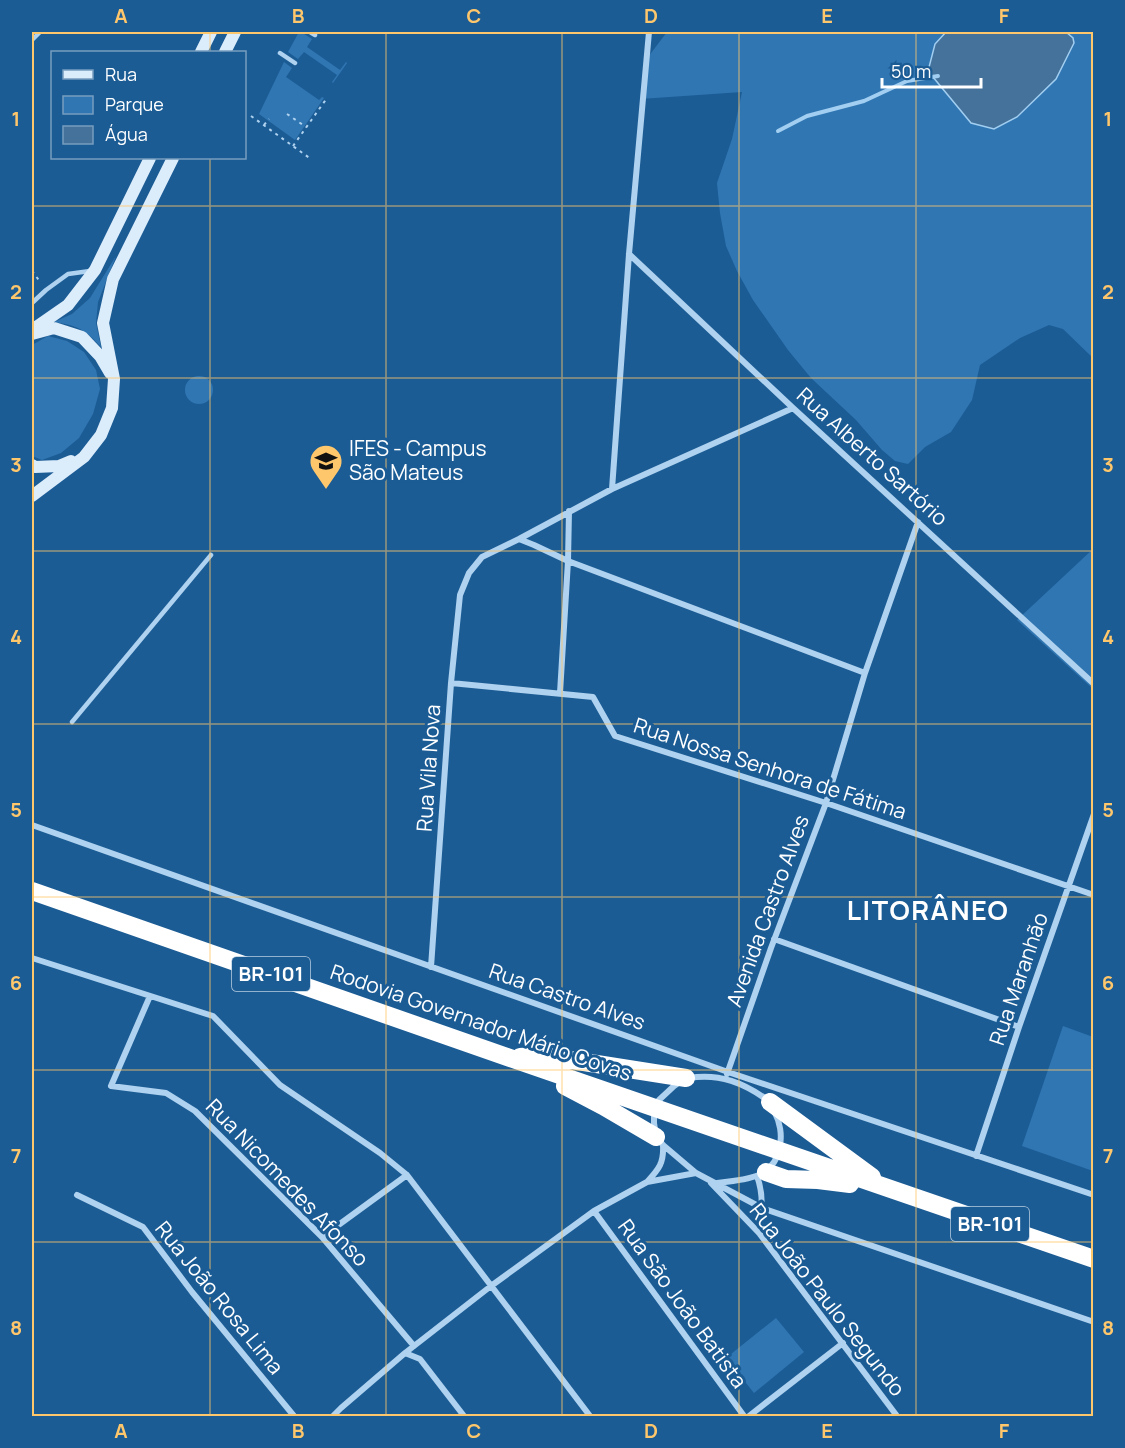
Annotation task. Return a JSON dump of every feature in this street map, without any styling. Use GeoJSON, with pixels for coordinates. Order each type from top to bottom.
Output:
{"type":"FeatureCollection","features":[{"type":"Feature","properties":{"kind":"highway","name":"Rodovia Governador Mário Covas"},"geometry":{"type":"LineString","coordinates":[[32,891],[1094,1259]]}},
{"type":"Feature","properties":{"kind":"highway"},"geometry":{"type":"LineString","coordinates":[[510,1058],[552,1057],[686,1078]]}},
{"type":"Feature","properties":{"kind":"highway"},"geometry":{"type":"LineString","coordinates":[[510,1058],[603,1106],[659,1141]]}},
{"type":"Feature","properties":{"kind":"highway"},"geometry":{"type":"LineString","coordinates":[[771,1102],[888,1188]]}},
{"type":"Feature","properties":{"kind":"highway"},"geometry":{"type":"LineString","coordinates":[[761,1174],[786,1179],[888,1188]]}},
{"type":"Feature","properties":{"kind":"main road"},"geometry":{"type":"LineString","coordinates":[[202,51],[211,32]]}},
{"type":"Feature","properties":{"kind":"main road"},"geometry":{"type":"LineString","coordinates":[[226,51],[235,32]]}},
{"type":"Feature","properties":{"kind":"main road"},"geometry":{"type":"LineString","coordinates":[[32,332],[68,305],[95,270],[150,159]]}},
{"type":"Feature","properties":{"kind":"main road"},"geometry":{"type":"LineString","coordinates":[[32,496],[84,457],[101,435],[112,408],[114,379],[103,322],[113,279],[173,159]]}},
{"type":"Feature","properties":{"kind":"main road"},"geometry":{"type":"LineString","coordinates":[[32,332],[54,328],[82,338],[100,356],[114,379]]}},
{"type":"Feature","properties":{"kind":"main road"},"geometry":{"type":"LineString","coordinates":[[32,465],[34,467],[58,466],[84,457]]}},
{"type":"Feature","properties":{"kind":"street"},"geometry":{"type":"LineString","coordinates":[[612,489],[629,254],[649,32]]}},
{"type":"Feature","properties":{"kind":"street","name":"Rua Alberto Sartório"},"geometry":{"type":"LineString","coordinates":[[629,254],[1094,684]]}},
{"type":"Feature","properties":{"kind":"street"},"geometry":{"type":"LineString","coordinates":[[519,539],[612,489],[793,408]]}},
{"type":"Feature","properties":{"kind":"street"},"geometry":{"type":"LineString","coordinates":[[560,693],[569,511]]}},
{"type":"Feature","properties":{"kind":"street","name":"Avenida Castro Alves"},"geometry":{"type":"LineString","coordinates":[[727,1075],[774,939],[826,803],[865,673],[918,522]]}},
{"type":"Feature","properties":{"kind":"street"},"geometry":{"type":"LineString","coordinates":[[519,539],[568,561],[865,673]]}},
{"type":"Feature","properties":{"kind":"street","name":"Rua Vila Nova"},"geometry":{"type":"LineString","coordinates":[[431,967],[451,683],[460,595],[469,573],[482,557],[519,539]]}},
{"type":"Feature","properties":{"kind":"street","name":"Rua Nossa Senhora de Fátima"},"geometry":{"type":"LineString","coordinates":[[451,683],[592,697],[615,736],[826,803],[1094,895]]}},
{"type":"Feature","properties":{"kind":"street","name":"Rua Maranhão"},"geometry":{"type":"LineString","coordinates":[[976,1156],[1094,814]]}},
{"type":"Feature","properties":{"kind":"street","name":"Rua Castro Alves"},"geometry":{"type":"LineString","coordinates":[[32,825],[727,1075],[1094,1195]]}},
{"type":"Feature","properties":{"kind":"street"},"geometry":{"type":"LineString","coordinates":[[774,939],[1019,1027]]}},
{"type":"Feature","properties":{"kind":"street"},"geometry":{"type":"LineString","coordinates":[[32,958],[213,1016],[280,1085],[380,1153],[407,1175],[590,1416]]}},
{"type":"Feature","properties":{"kind":"street","name":"Rua Nicomedes Afonso"},"geometry":{"type":"LineString","coordinates":[[150,996],[111,1086],[166,1093],[195,1111],[322,1237],[414,1346]]}},
{"type":"Feature","properties":{"kind":"street"},"geometry":{"type":"LineString","coordinates":[[333,1416],[405,1353],[491,1286],[594,1211],[646,1182],[662,1164],[654,1123],[654,1107],[674,1086],[686,1078],[727,1075],[771,1102],[778,1119],[781,1142],[776,1162],[761,1174],[750,1179],[717,1183]]}},
{"type":"Feature","properties":{"kind":"street"},"geometry":{"type":"LineString","coordinates":[[659,1141],[696,1173],[762,1208],[1094,1322]]}},
{"type":"Feature","properties":{"kind":"street"},"geometry":{"type":"LineString","coordinates":[[646,1182],[696,1173]]}},
{"type":"Feature","properties":{"kind":"street"},"geometry":{"type":"LineString","coordinates":[[759,1233],[762,1208],[761,1174]]}},
{"type":"Feature","properties":{"kind":"street"},"geometry":{"type":"LineString","coordinates":[[322,1237],[407,1175]]}},
{"type":"Feature","properties":{"kind":"street","name":"Rua João Paulo Segundo"},"geometry":{"type":"LineString","coordinates":[[707,1179],[759,1233],[897,1416]]}},
{"type":"Feature","properties":{"kind":"street","name":"Rua João Rosa Lima"},"geometry":{"type":"LineString","coordinates":[[77,1195],[143,1227],[192,1292],[294,1416]]}},
{"type":"Feature","properties":{"kind":"street","name":"Rua São João Batista"},"geometry":{"type":"LineString","coordinates":[[594,1211],[744,1416]]}},
{"type":"Feature","properties":{"kind":"street"},"geometry":{"type":"LineString","coordinates":[[749,1416],[843,1344]]}},
{"type":"Feature","properties":{"kind":"street"},"geometry":{"type":"LineString","coordinates":[[405,1353],[420,1359],[464,1416]]}},
{"type":"Feature","properties":{"kind":"lane"},"geometry":{"type":"LineString","coordinates":[[32,40],[40,32]]}},
{"type":"Feature","properties":{"kind":"lane"},"geometry":{"type":"LineString","coordinates":[[280,53],[295,63]]}},
{"type":"Feature","properties":{"kind":"lane"},"geometry":{"type":"LineString","coordinates":[[32,303],[68,274],[95,270]]}},
{"type":"Feature","properties":{"kind":"lane"},"geometry":{"type":"LineString","coordinates":[[72,722],[211,555]]}},
{"type":"Feature","properties":{"kind":"path"},"geometry":{"type":"LineString","coordinates":[[293,146],[327,98]]}},
{"type":"Feature","properties":{"kind":"path"},"geometry":{"type":"LineString","coordinates":[[287,114],[306,127]]}},
{"type":"Feature","properties":{"kind":"path"},"geometry":{"type":"LineString","coordinates":[[251,116],[311,159]]}},
{"type":"Feature","properties":{"kind":"path"},"geometry":{"type":"LineString","coordinates":[[264,125],[269,118]]}},
{"type":"Feature","properties":{"kind":"path"},"geometry":{"type":"LineString","coordinates":[[32,271],[46,290]]}},
{"type":"Feature","properties":{"kind":"green space"},"geometry":{"type":"Polygon","coordinates":[[[299,32],[312,39],[307,47],[340,70],[347,63],[333,83],[337,75],[304,52],[298,59],[288,52],[299,32]]]}},
{"type":"Feature","properties":{"kind":"green space"},"geometry":{"type":"Polygon","coordinates":[[[667,32],[946,32],[935,44],[1073,38],[1066,32],[1093,32],[1093,358],[1063,329],[1049,325],[1020,338],[980,365],[972,400],[951,432],[925,447],[908,464],[895,461],[811,378],[788,350],[753,300],[726,246],[717,183],[732,139],[742,92],[640,99],[645,61],[667,32]]]}},
{"type":"Feature","properties":{"kind":"green space"},"geometry":{"type":"Polygon","coordinates":[[[284,62],[292,68],[286,77],[319,100],[324,98],[295,140],[259,114],[284,62]]]}},
{"type":"Feature","properties":{"kind":"green space"},"geometry":{"type":"Polygon","coordinates":[[[116,256],[98,302],[96,323],[101,347],[80,329],[54,322],[72,314],[90,298],[116,256]]]}},
{"type":"Feature","properties":{"kind":"green space"},"geometry":{"type":"Polygon","coordinates":[[[48,336],[67,341],[84,352],[96,370],[100,389],[93,414],[79,438],[61,453],[42,460],[32,456],[32,345],[48,336]]]}},
{"type":"Feature","properties":{"kind":"green space"},"geometry":{"type":"Polygon","coordinates":[[[199,376],[209,380],[213,390],[209,400],[199,404],[189,400],[185,390],[189,380],[199,376]]]}},
{"type":"Feature","properties":{"kind":"green space"},"geometry":{"type":"Polygon","coordinates":[[[1093,549],[1093,689],[1017,620],[1093,549]]]}},
{"type":"Feature","properties":{"kind":"green space"},"geometry":{"type":"Polygon","coordinates":[[[1063,1026],[1093,1037],[1093,1171],[1022,1146],[1063,1026]]]}},
{"type":"Feature","properties":{"kind":"green space"},"geometry":{"type":"Polygon","coordinates":[[[776,1318],[804,1352],[754,1393],[726,1358],[776,1318]]]}},
{"type":"Feature","properties":{"kind":"water"},"geometry":{"type":"Polygon","coordinates":[[[946,32],[1066,32],[1073,38],[1074,43],[1056,79],[1017,117],[994,129],[971,123],[928,71],[935,44],[946,32]]]}},
{"type":"Feature","properties":{"kind":"waterway"},"geometry":{"type":"LineString","coordinates":[[778,131],[807,116],[864,101],[907,81],[938,76]]}},
{"type":"Feature","properties":{"kind":"place","name":"IFES - Campus São Mateus"},"geometry":{"type":"Point","coordinates":[326,490]}},
{"type":"Feature","properties":{"kind":"district","name":"LITORÂNEO"},"geometry":{"type":"Point","coordinates":[928,911]}}]}
